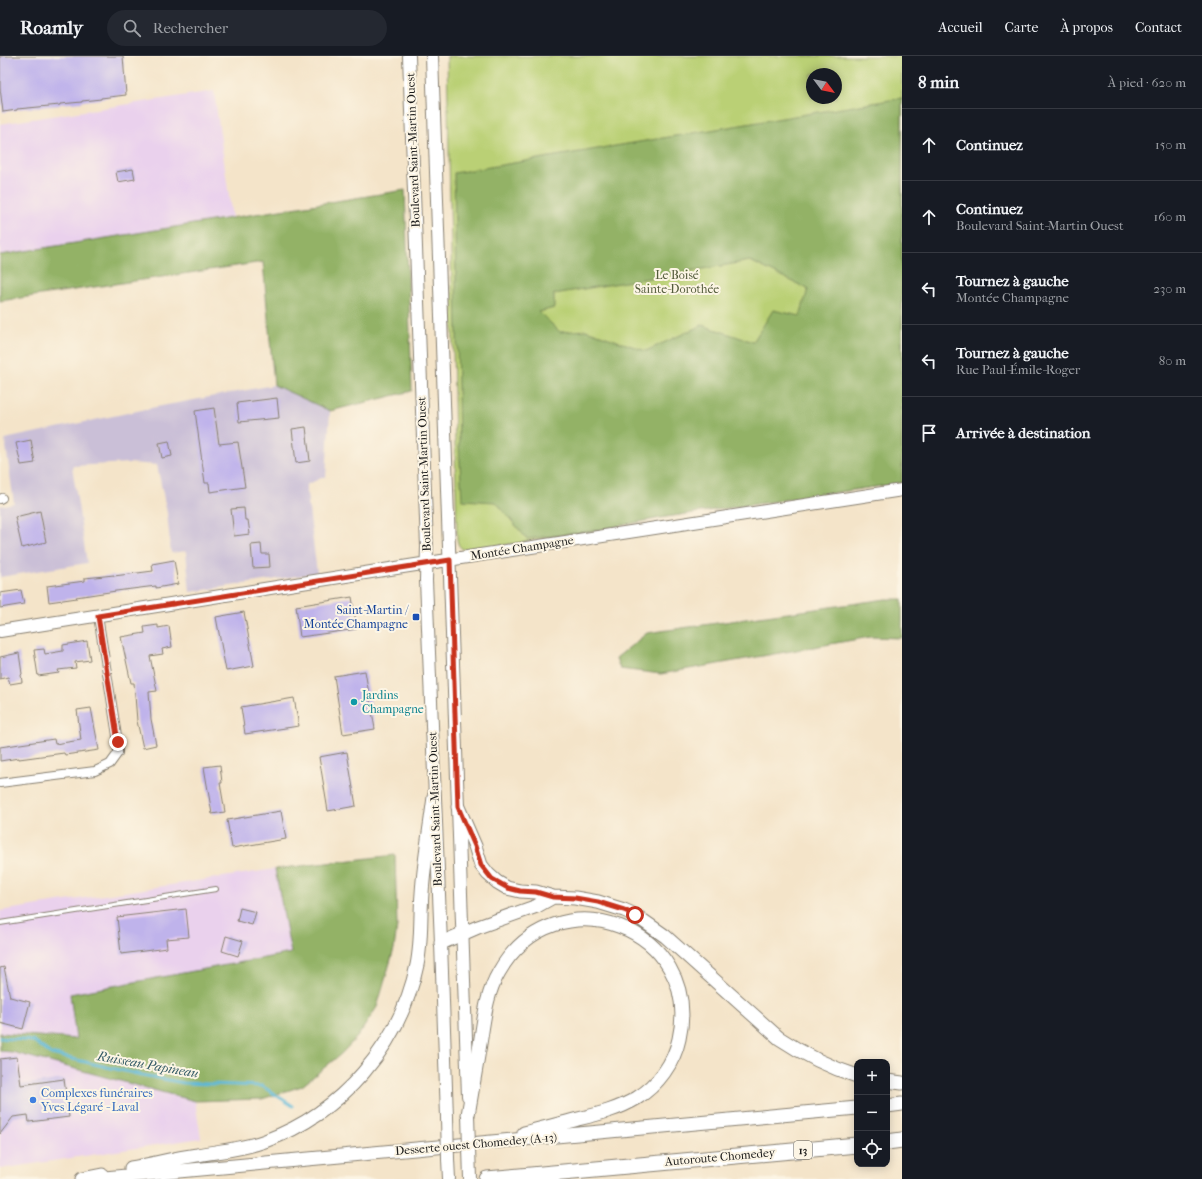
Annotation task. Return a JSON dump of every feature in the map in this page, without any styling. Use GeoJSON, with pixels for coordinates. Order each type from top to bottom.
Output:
{"type":"FeatureCollection","features":[{"type":"Feature","properties":{"kind":"highway"},"geometry":{"type":"LineString","coordinates":[[890,1142],[902,1140]]}},
{"type":"Feature","properties":{"kind":"highway","name":"Autoroute Chomedey"},"geometry":{"type":"LineString","coordinates":[[488,1179],[854,1145]]}},
{"type":"Feature","properties":{"kind":"main road","name":"Boulevard Saint-Martin Ouest"},"geometry":{"type":"LineString","coordinates":[[409,56],[426,580],[449,1179]]}},
{"type":"Feature","properties":{"kind":"main road","name":"Boulevard Saint-Martin Ouest"},"geometry":{"type":"LineString","coordinates":[[432,56],[470,1179]]}},
{"type":"Feature","properties":{"kind":"main road","name":"Montée Champagne"},"geometry":{"type":"LineString","coordinates":[[0,631],[426,563],[902,490]]}},
{"type":"Feature","properties":{"kind":"main road"},"geometry":{"type":"LineString","coordinates":[[82,1179],[196,1155],[233,1149],[264,1141],[290,1130],[318,1114],[353,1084],[381,1050],[390,1035],[403,1009],[414,978],[418,955],[422,892],[434,797]]}},
{"type":"Feature","properties":{"kind":"main road"},"geometry":{"type":"LineString","coordinates":[[458,807],[475,846],[481,865],[492,879],[508,888],[520,891],[536,892],[553,897],[575,898],[598,902],[635,915],[665,936],[779,1038],[797,1050],[822,1063],[854,1075]]}},
{"type":"Feature","properties":{"kind":"main road"},"geometry":{"type":"LineString","coordinates":[[441,943],[478,927],[537,906],[553,897]]}},
{"type":"Feature","properties":{"kind":"main road"},"geometry":{"type":"LineString","coordinates":[[468,1115],[488,998],[499,972],[508,958],[519,946],[532,936],[553,925],[573,920],[587,919],[620,926],[639,936],[654,948],[666,964],[676,982],[682,1013],[681,1032],[676,1049],[668,1066],[659,1079],[637,1098],[617,1108],[593,1116],[481,1144]]}},
{"type":"Feature","properties":{"kind":"main road"},"geometry":{"type":"LineString","coordinates":[[890,1081],[902,1083]]}},
{"type":"Feature","properties":{"kind":"main road"},"geometry":{"type":"LineString","coordinates":[[890,1106],[902,1104]]}},
{"type":"Feature","properties":{"kind":"main road","name":"Desserte ouest Chomedey (A-13)"},"geometry":{"type":"LineString","coordinates":[[94,1179],[854,1108]]}},
{"type":"Feature","properties":{"kind":"street"},"geometry":{"type":"LineString","coordinates":[[0,783],[95,770],[110,764],[118,753],[118,742],[98,616]]}},
{"type":"Feature","properties":{"kind":"lane"},"geometry":{"type":"LineString","coordinates":[[0,923],[216,888]]}},
{"type":"Feature","properties":{"kind":"shaded area"},"geometry":{"type":"Polygon","coordinates":[[[214,91],[232,218],[0,255],[0,124],[214,91]]]}},
{"type":"Feature","properties":{"kind":"shaded area"},"geometry":{"type":"Polygon","coordinates":[[[274,385],[330,411],[326,476],[306,485],[317,573],[190,592],[186,551],[171,553],[167,513],[157,465],[130,463],[72,466],[87,563],[0,577],[0,506],[14,503],[5,439],[151,408],[274,385]]]}},
{"type":"Feature","properties":{"kind":"shaded area"},"geometry":{"type":"Polygon","coordinates":[[[275,869],[291,953],[70,994],[76,1039],[0,1033],[0,911],[275,869]]]}},
{"type":"Feature","properties":{"kind":"shaded area","name":"Complexes funéraires Yves Légaré - Laval"},"geometry":{"type":"Polygon","coordinates":[[[0,1051],[12,1052],[195,1101],[201,1138],[0,1169],[0,1051]]]}},
{"type":"Feature","properties":{"kind":"green space","name":"Le Boisé Sainte-Dorothée"},"geometry":{"type":"Polygon","coordinates":[[[447,56],[902,56],[902,483],[666,516],[590,532],[471,550],[465,550],[458,544],[447,56]]]}},
{"type":"Feature","properties":{"kind":"green space","name":"Le Boisé Sainte-Dorothée"},"geometry":{"type":"Polygon","coordinates":[[[902,98],[902,483],[666,517],[591,531],[527,539],[496,502],[462,500],[459,445],[454,173],[902,98]],[[750,261],[554,294],[554,308],[539,312],[560,332],[586,330],[646,351],[702,325],[753,342],[773,310],[800,316],[808,289],[750,261]]]}},
{"type":"Feature","properties":{"kind":"green space"},"geometry":{"type":"Polygon","coordinates":[[[405,190],[412,391],[330,411],[274,385],[263,262],[0,301],[0,255],[405,190]]]}},
{"type":"Feature","properties":{"kind":"green space"},"geometry":{"type":"Polygon","coordinates":[[[886,599],[902,599],[902,638],[870,637],[661,674],[620,669],[616,658],[647,633],[886,599]]]}},
{"type":"Feature","properties":{"kind":"green space"},"geometry":{"type":"Polygon","coordinates":[[[395,855],[397,926],[394,949],[377,1007],[358,1036],[341,1054],[302,1086],[262,1099],[195,1101],[12,1052],[0,1051],[0,1033],[76,1039],[70,994],[291,953],[275,869],[395,855]]]}},
{"type":"Feature","properties":{"kind":"building"},"geometry":{"type":"Polygon","coordinates":[[[0,56],[123,56],[126,95],[3,112],[0,88],[0,56]]]}},
{"type":"Feature","properties":{"kind":"building"},"geometry":{"type":"Polygon","coordinates":[[[133,169],[135,179],[118,182],[116,172],[133,169]]]}},
{"type":"Feature","properties":{"kind":"building"},"geometry":{"type":"Polygon","coordinates":[[[277,398],[279,418],[239,422],[237,403],[277,398]]]}},
{"type":"Feature","properties":{"kind":"building"},"geometry":{"type":"Polygon","coordinates":[[[214,408],[219,444],[238,442],[245,487],[210,492],[209,483],[205,483],[195,411],[214,408]]]}},
{"type":"Feature","properties":{"kind":"building"},"geometry":{"type":"Polygon","coordinates":[[[306,427],[310,461],[296,463],[292,429],[306,427]]]}},
{"type":"Feature","properties":{"kind":"building"},"geometry":{"type":"Polygon","coordinates":[[[31,440],[35,463],[21,465],[16,443],[31,440]]]}},
{"type":"Feature","properties":{"kind":"building"},"geometry":{"type":"Polygon","coordinates":[[[169,441],[172,456],[162,458],[159,443],[169,441]]]}},
{"type":"Feature","properties":{"kind":"building"},"geometry":{"type":"Polygon","coordinates":[[[244,508],[245,520],[248,520],[250,534],[234,536],[231,509],[244,508]]]}},
{"type":"Feature","properties":{"kind":"building"},"geometry":{"type":"Polygon","coordinates":[[[40,511],[46,542],[22,548],[15,517],[40,511]]]}},
{"type":"Feature","properties":{"kind":"building"},"geometry":{"type":"Polygon","coordinates":[[[261,544],[262,554],[269,554],[270,567],[253,568],[251,545],[261,544]]]}},
{"type":"Feature","properties":{"kind":"building"},"geometry":{"type":"Polygon","coordinates":[[[174,560],[178,584],[156,588],[156,586],[116,591],[49,602],[47,586],[85,581],[85,578],[153,571],[152,564],[174,560]]]}},
{"type":"Feature","properties":{"kind":"building"},"geometry":{"type":"Polygon","coordinates":[[[21,590],[24,604],[0,608],[0,593],[21,590]]]}},
{"type":"Feature","properties":{"kind":"building"},"geometry":{"type":"Polygon","coordinates":[[[352,597],[357,629],[300,637],[296,606],[352,597]]]}},
{"type":"Feature","properties":{"kind":"building"},"geometry":{"type":"Polygon","coordinates":[[[244,612],[254,666],[226,671],[216,617],[244,612]]]}},
{"type":"Feature","properties":{"kind":"building"},"geometry":{"type":"Polygon","coordinates":[[[158,625],[158,628],[169,626],[172,647],[162,649],[163,654],[150,656],[157,691],[149,692],[151,719],[156,745],[143,748],[137,721],[134,683],[131,683],[121,637],[145,633],[144,627],[158,625]]]}},
{"type":"Feature","properties":{"kind":"building"},"geometry":{"type":"Polygon","coordinates":[[[87,641],[90,660],[75,662],[76,668],[58,670],[59,673],[38,676],[34,650],[44,649],[45,654],[63,651],[63,645],[87,641]]]}},
{"type":"Feature","properties":{"kind":"building"},"geometry":{"type":"Polygon","coordinates":[[[19,653],[22,682],[10,684],[8,677],[0,679],[0,657],[19,653]]]}},
{"type":"Feature","properties":{"kind":"building","name":"Jardins Champagne"},"geometry":{"type":"Polygon","coordinates":[[[365,671],[375,729],[343,734],[334,676],[365,671]]]}},
{"type":"Feature","properties":{"kind":"building"},"geometry":{"type":"Polygon","coordinates":[[[294,698],[299,726],[245,734],[241,707],[294,698]]]}},
{"type":"Feature","properties":{"kind":"building"},"geometry":{"type":"Polygon","coordinates":[[[91,708],[99,750],[65,755],[64,753],[0,761],[0,747],[54,739],[55,744],[81,740],[77,710],[91,708]]]}},
{"type":"Feature","properties":{"kind":"building"},"geometry":{"type":"Polygon","coordinates":[[[347,752],[356,806],[328,811],[319,757],[347,752]]]}},
{"type":"Feature","properties":{"kind":"building"},"geometry":{"type":"Polygon","coordinates":[[[220,765],[222,783],[220,783],[225,812],[212,814],[204,767],[220,765]]]}},
{"type":"Feature","properties":{"kind":"building"},"geometry":{"type":"Polygon","coordinates":[[[281,811],[286,839],[232,848],[227,820],[281,811]]]}},
{"type":"Feature","properties":{"kind":"building"},"geometry":{"type":"Polygon","coordinates":[[[240,908],[256,912],[252,925],[237,921],[240,908]]]}},
{"type":"Feature","properties":{"kind":"building"},"geometry":{"type":"Polygon","coordinates":[[[186,909],[189,937],[166,939],[167,948],[121,954],[117,917],[186,909]]]}},
{"type":"Feature","properties":{"kind":"building"},"geometry":{"type":"Polygon","coordinates":[[[226,936],[243,941],[238,956],[222,951],[226,936]]]}},
{"type":"Feature","properties":{"kind":"building"},"geometry":{"type":"Polygon","coordinates":[[[4,967],[10,997],[30,1002],[23,1029],[0,1023],[0,968],[4,967]]]}},
{"type":"Feature","properties":{"kind":"building","name":"Complexes funéraires Yves Légaré - Laval"},"geometry":{"type":"Polygon","coordinates":[[[17,1057],[21,1085],[64,1079],[69,1117],[29,1122],[28,1115],[13,1117],[0,1134],[0,1059],[17,1057]]]}},
{"type":"Feature","properties":{"kind":"waterway","name":"Ruisseau Papineau"},"geometry":{"type":"LineString","coordinates":[[0,1038],[33,1041],[51,1054],[137,1074],[184,1083],[262,1086],[293,1106]]}},
{"type":"Feature","properties":{"kind":"place","name":"Saint-Martin / Montée Champagne"},"geometry":{"type":"Point","coordinates":[416,617]}},
{"type":"Feature","properties":{"kind":"place","name":"Jardins Champagne"},"geometry":{"type":"Point","coordinates":[354,702]}},
{"type":"Feature","properties":{"kind":"place","name":"Complexes funéraires Yves Légaré - Laval"},"geometry":{"type":"Point","coordinates":[33,1100]}},
{"type":"Feature","properties":{"kind":"route"},"geometry":{"type":"LineString","coordinates":[[118,742],[98,616],[450,560],[458,807],[475,846],[481,865],[492,879],[508,888],[520,891],[536,892],[553,897],[575,898],[598,902],[617,907],[635,915]]}}]}
